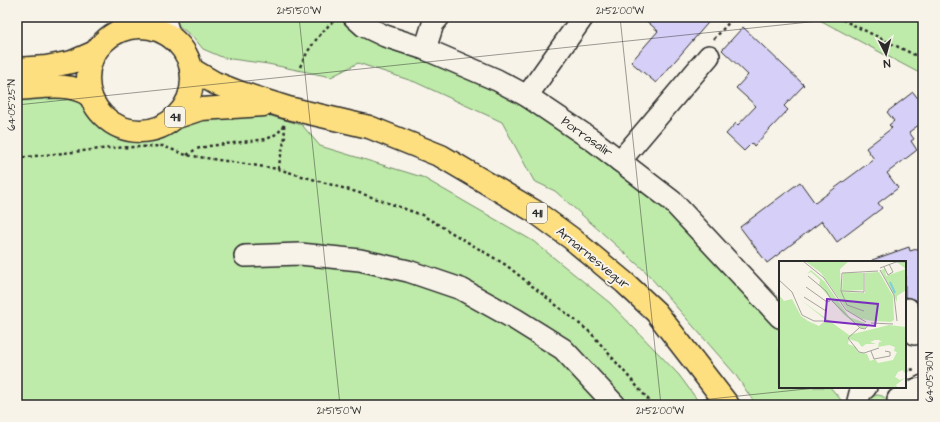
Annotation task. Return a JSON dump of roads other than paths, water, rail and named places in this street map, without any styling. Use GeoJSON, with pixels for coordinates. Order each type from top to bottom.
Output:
{"type":"FeatureCollection","features":[{"type":"Feature","properties":{"kind":"main road","name":"411"},"geometry":{"type":"LineString","coordinates":[[133,22],[149,28],[167,27],[187,57],[191,69],[192,82],[189,96],[183,108],[174,118],[162,126],[148,130],[134,131],[119,127],[107,120],[97,109],[90,96],[87,81],[89,66],[95,52],[104,41],[133,22]]}},
{"type":"Feature","properties":{"kind":"main road","name":"411"},"geometry":{"type":"LineString","coordinates":[[17,70],[46,67],[72,62],[95,52]]}},
{"type":"Feature","properties":{"kind":"main road","name":"Arnarnesvegur"},"geometry":{"type":"LineString","coordinates":[[191,69],[215,83],[288,108]]}},
{"type":"Feature","properties":{"kind":"main road"},"geometry":{"type":"LineString","coordinates":[[17,89],[65,87],[78,89],[90,96]]}},
{"type":"Feature","properties":{"kind":"main road","name":"Arnarnesvegur"},"geometry":{"type":"LineString","coordinates":[[174,118],[201,110],[268,105],[288,108],[369,127],[441,156],[534,211],[571,238],[613,273],[656,312],[728,405]]}},
{"type":"Feature","properties":{"kind":"street","name":"Þorrasalir"},"geometry":{"type":"LineString","coordinates":[[345,17],[385,36],[425,49],[497,80],[527,96],[594,141],[672,201],[779,314]]}},
{"type":"Feature","properties":{"kind":"street"},"geometry":{"type":"LineString","coordinates":[[425,49],[433,24],[439,17]]}},
{"type":"Feature","properties":{"kind":"street"},"geometry":{"type":"LineString","coordinates":[[527,96],[583,17]]}},
{"type":"Feature","properties":{"kind":"street"},"geometry":{"type":"LineString","coordinates":[[620,161],[709,56]]}},
{"type":"Feature","properties":{"kind":"street"},"geometry":{"type":"LineString","coordinates":[[245,256],[300,254],[360,260],[408,271],[461,289],[515,319],[562,349],[615,405]]}},
{"type":"Feature","properties":{"kind":"street"},"geometry":{"type":"LineString","coordinates":[[908,309],[914,335]]}},
{"type":"Feature","properties":{"kind":"street"},"geometry":{"type":"LineString","coordinates":[[906,379],[923,374]]}},
{"type":"Feature","properties":{"kind":"street"},"geometry":{"type":"LineString","coordinates":[[895,397],[923,386]]}}]}
